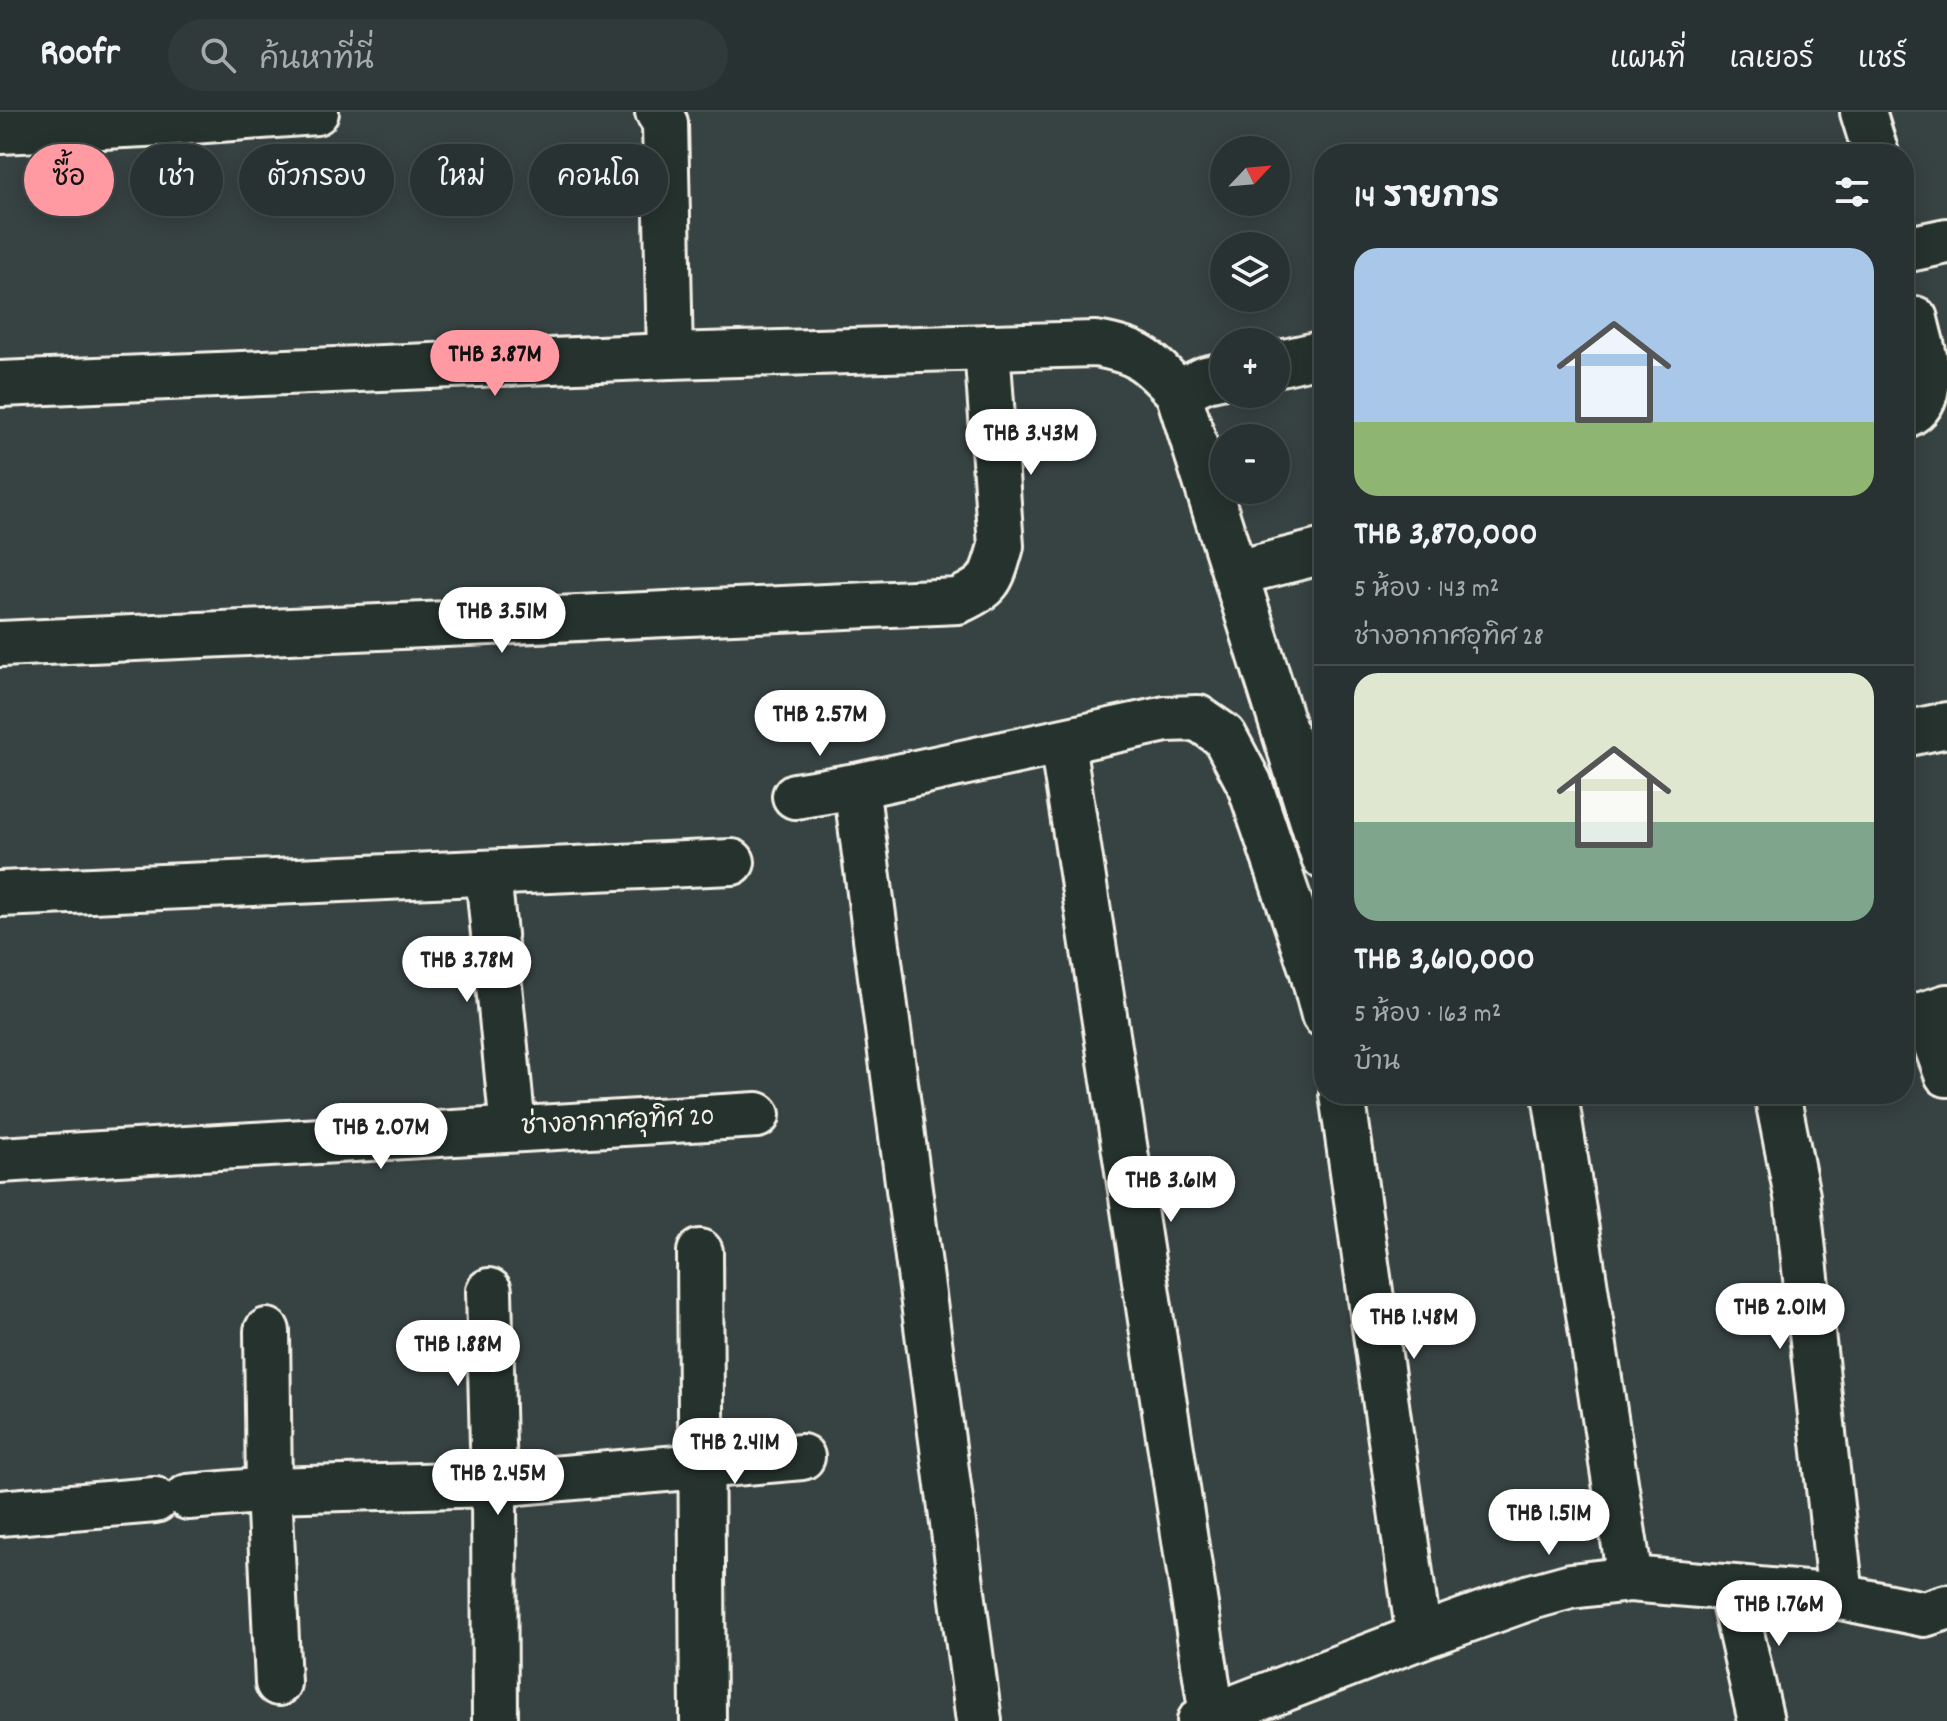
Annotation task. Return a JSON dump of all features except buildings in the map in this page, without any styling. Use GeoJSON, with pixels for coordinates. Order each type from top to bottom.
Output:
{"type":"FeatureCollection","features":[{"type":"Feature","properties":{"kind":"street"},"geometry":{"type":"LineString","coordinates":[[0,131],[165,118],[316,112]]}},
{"type":"Feature","properties":{"kind":"street"},"geometry":{"type":"LineString","coordinates":[[658,112],[665,123],[670,356]]}},
{"type":"Feature","properties":{"kind":"street"},"geometry":{"type":"LineString","coordinates":[[1863,112],[1873,144]]}},
{"type":"Feature","properties":{"kind":"street"},"geometry":{"type":"LineString","coordinates":[[1914,246],[1947,241]]}},
{"type":"Feature","properties":{"kind":"street"},"geometry":{"type":"LineString","coordinates":[[1914,409],[1921,404],[1928,384],[1922,317]]}},
{"type":"Feature","properties":{"kind":"street"},"geometry":{"type":"LineString","coordinates":[[0,384],[670,356],[1095,344],[1126,349],[1154,366],[1178,392],[1314,830]]}},
{"type":"Feature","properties":{"kind":"street"},"geometry":{"type":"LineString","coordinates":[[0,644],[958,601],[984,588],[995,570],[1001,546],[987,347]]}},
{"type":"Feature","properties":{"kind":"street"},"geometry":{"type":"LineString","coordinates":[[1290,361],[1314,355]]}},
{"type":"Feature","properties":{"kind":"street"},"geometry":{"type":"LineString","coordinates":[[1178,392],[1210,378]]}},
{"type":"Feature","properties":{"kind":"street"},"geometry":{"type":"LineString","coordinates":[[1236,573],[1314,554]]}},
{"type":"Feature","properties":{"kind":"street"},"geometry":{"type":"LineString","coordinates":[[795,796],[856,786],[1166,719],[1198,718],[1224,736],[1249,783],[1314,979]]}},
{"type":"Feature","properties":{"kind":"street"},"geometry":{"type":"LineString","coordinates":[[1914,732],[1947,725]]}},
{"type":"Feature","properties":{"kind":"street"},"geometry":{"type":"LineString","coordinates":[[1062,743],[1206,1718],[1419,1637],[1571,1586],[1630,1579],[1841,1597],[1939,1619]]}},
{"type":"Feature","properties":{"kind":"street"},"geometry":{"type":"LineString","coordinates":[[856,786],[979,1721]]}},
{"type":"Feature","properties":{"kind":"street"},"geometry":{"type":"LineString","coordinates":[[0,894],[732,862]]}},
{"type":"Feature","properties":{"kind":"street"},"geometry":{"type":"LineString","coordinates":[[488,873],[513,1129]]}},
{"type":"Feature","properties":{"kind":"street"},"geometry":{"type":"LineString","coordinates":[[1947,1007],[1925,1014],[1947,1074]]}},
{"type":"Feature","properties":{"kind":"street"},"geometry":{"type":"LineString","coordinates":[[1343,1104],[1419,1637]]}},
{"type":"Feature","properties":{"kind":"street"},"geometry":{"type":"LineString","coordinates":[[1557,1104],[1630,1579]]}},
{"type":"Feature","properties":{"kind":"street"},"geometry":{"type":"LineString","coordinates":[[1779,1104],[1797,1196],[1841,1597]]}},
{"type":"Feature","properties":{"kind":"street","name":"ช่างอากาศอุทิศ 20"},"geometry":{"type":"LineString","coordinates":[[0,1160],[757,1115]]}},
{"type":"Feature","properties":{"kind":"street"},"geometry":{"type":"LineString","coordinates":[[700,1252],[703,1721]]}},
{"type":"Feature","properties":{"kind":"street"},"geometry":{"type":"LineString","coordinates":[[489,1291],[495,1721]]}},
{"type":"Feature","properties":{"kind":"street"},"geometry":{"type":"LineString","coordinates":[[267,1331],[269,1490],[278,1683]]}},
{"type":"Feature","properties":{"kind":"street"},"geometry":{"type":"LineString","coordinates":[[0,1513],[269,1490],[494,1484],[802,1457]]}},
{"type":"Feature","properties":{"kind":"street"},"geometry":{"type":"LineString","coordinates":[[1731,1589],[1761,1721]]}}]}
